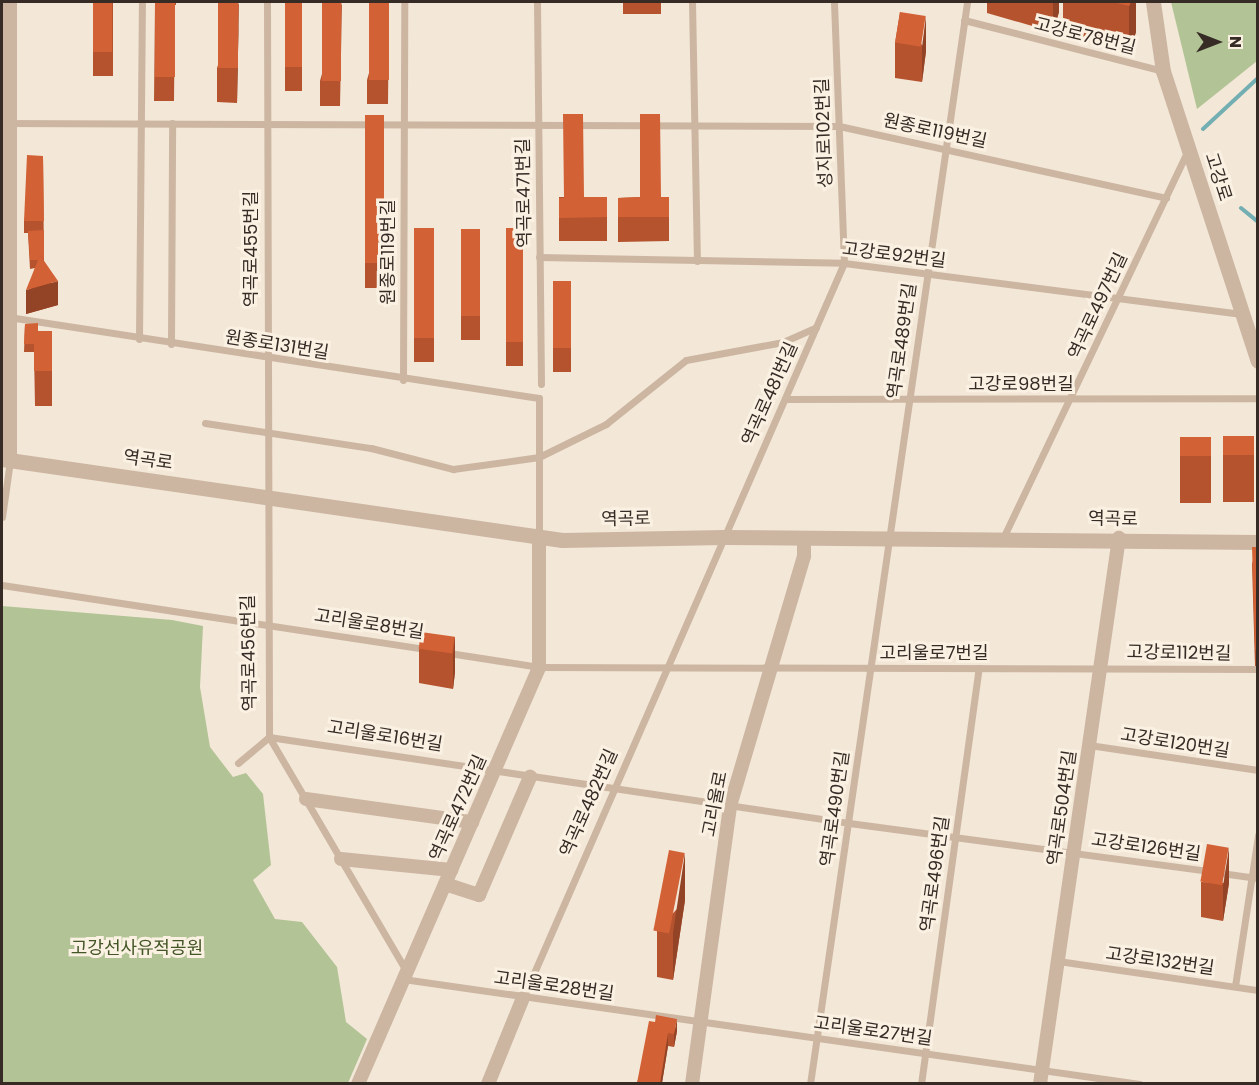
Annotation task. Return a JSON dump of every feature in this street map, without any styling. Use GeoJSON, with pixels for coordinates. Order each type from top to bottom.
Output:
{"type":"FeatureCollection","features":[{"type":"Feature","properties":{"kind":"street"},"geometry":{"type":"LineString","coordinates":[[6,460],[6,123],[10,2]]}},
{"type":"Feature","properties":{"kind":"street","name":"고강로"},"geometry":{"type":"LineString","coordinates":[[1153,2],[1163,71],[1257,361]]}},
{"type":"Feature","properties":{"kind":"street","name":"역곡로"},"geometry":{"type":"LineString","coordinates":[[6,460],[562,540],[724,537],[1119,538],[1257,542]]}},
{"type":"Feature","properties":{"kind":"street","name":"역곡로472번길"},"geometry":{"type":"LineString","coordinates":[[358,1083],[539,667],[540,537]]}},
{"type":"Feature","properties":{"kind":"street","name":"고리울로"},"geometry":{"type":"LineString","coordinates":[[692,1083],[730,806],[804,556],[804,538]]}},
{"type":"Feature","properties":{"kind":"street","name":"역곡로504번길"},"geometry":{"type":"LineString","coordinates":[[1041,1077],[1119,538]]}},
{"type":"Feature","properties":{"kind":"street"},"geometry":{"type":"LineString","coordinates":[[341,859],[448,877],[478,895],[530,777]]}},
{"type":"Feature","properties":{"kind":"street"},"geometry":{"type":"LineString","coordinates":[[306,799],[472,822]]}},
{"type":"Feature","properties":{"kind":"street","name":"역곡로482번길"},"geometry":{"type":"LineString","coordinates":[[488,1083],[523,998]]}},
{"type":"Feature","properties":{"kind":"lane"},"geometry":{"type":"LineString","coordinates":[[139,339],[142,2]]}},
{"type":"Feature","properties":{"kind":"lane","name":"역곡로455번길"},"geometry":{"type":"LineString","coordinates":[[265,497],[267,2]]}},
{"type":"Feature","properties":{"kind":"lane"},"geometry":{"type":"LineString","coordinates":[[404,2],[404,124]]}},
{"type":"Feature","properties":{"kind":"lane","name":"역곡로471번길"},"geometry":{"type":"LineString","coordinates":[[537,2],[541,384]]}},
{"type":"Feature","properties":{"kind":"lane"},"geometry":{"type":"LineString","coordinates":[[692,2],[697,261]]}},
{"type":"Feature","properties":{"kind":"lane","name":"성지로102번길"},"geometry":{"type":"LineString","coordinates":[[834,2],[844,263]]}},
{"type":"Feature","properties":{"kind":"lane","name":"역곡로489번길"},"geometry":{"type":"LineString","coordinates":[[889,539],[967,2]]}},
{"type":"Feature","properties":{"kind":"lane","name":"고강로78번길"},"geometry":{"type":"LineString","coordinates":[[964,20],[1163,71]]}},
{"type":"Feature","properties":{"kind":"lane","name":"원종로119번길"},"geometry":{"type":"LineString","coordinates":[[6,123],[839,126],[1166,198]]}},
{"type":"Feature","properties":{"kind":"lane"},"geometry":{"type":"LineString","coordinates":[[171,344],[172,123]]}},
{"type":"Feature","properties":{"kind":"lane","name":"원종로119번길"},"geometry":{"type":"LineString","coordinates":[[403,380],[404,124]]}},
{"type":"Feature","properties":{"kind":"lane","name":"역곡로497번길"},"geometry":{"type":"LineString","coordinates":[[1003,538],[1189,151]]}},
{"type":"Feature","properties":{"kind":"lane","name":"고강로92번길"},"geometry":{"type":"LineString","coordinates":[[540,257],[844,263],[1242,315]]}},
{"type":"Feature","properties":{"kind":"lane","name":"역곡로481번길"},"geometry":{"type":"LineString","coordinates":[[724,537],[844,263]]}},
{"type":"Feature","properties":{"kind":"lane","name":"원종로131번길"},"geometry":{"type":"LineString","coordinates":[[6,317],[403,380],[539,398],[539,458]]}},
{"type":"Feature","properties":{"kind":"lane"},"geometry":{"type":"LineString","coordinates":[[205,423],[266,434],[371,447],[453,469],[539,458],[606,424],[686,360],[783,342],[816,327]]}},
{"type":"Feature","properties":{"kind":"lane","name":"고강로98번길"},"geometry":{"type":"LineString","coordinates":[[784,399],[1257,398]]}},
{"type":"Feature","properties":{"kind":"lane"},"geometry":{"type":"LineString","coordinates":[[539,458],[540,537]]}},
{"type":"Feature","properties":{"kind":"lane"},"geometry":{"type":"LineString","coordinates":[[2,517],[6,460]]}},
{"type":"Feature","properties":{"kind":"lane","name":"역곡로456번길"},"geometry":{"type":"LineString","coordinates":[[265,497],[269,737],[341,859],[405,975]]}},
{"type":"Feature","properties":{"kind":"lane","name":"역곡로482번길"},"geometry":{"type":"LineString","coordinates":[[523,998],[724,537]]}},
{"type":"Feature","properties":{"kind":"lane","name":"역곡로490번길"},"geometry":{"type":"LineString","coordinates":[[810,1083],[889,539]]}},
{"type":"Feature","properties":{"kind":"lane","name":"고리울로8번길"},"geometry":{"type":"LineString","coordinates":[[2,585],[266,622],[539,667],[769,669]]}},
{"type":"Feature","properties":{"kind":"lane","name":"고리울로7번길"},"geometry":{"type":"LineString","coordinates":[[769,669],[1100,667]]}},
{"type":"Feature","properties":{"kind":"lane","name":"고강로112번길"},"geometry":{"type":"LineString","coordinates":[[1100,667],[1257,669]]}},
{"type":"Feature","properties":{"kind":"lane","name":"역곡로496번길"},"geometry":{"type":"LineString","coordinates":[[921,1083],[979,668]]}},
{"type":"Feature","properties":{"kind":"lane"},"geometry":{"type":"LineString","coordinates":[[238,762],[269,737]]}},
{"type":"Feature","properties":{"kind":"lane","name":"고리울로16번길"},"geometry":{"type":"LineString","coordinates":[[269,737],[849,823]]}},
{"type":"Feature","properties":{"kind":"lane","name":"고강로120번길"},"geometry":{"type":"LineString","coordinates":[[1089,745],[1257,770]]}},
{"type":"Feature","properties":{"kind":"lane","name":"고강로126번길"},"geometry":{"type":"LineString","coordinates":[[849,823],[1254,878]]}},
{"type":"Feature","properties":{"kind":"lane"},"geometry":{"type":"LineString","coordinates":[[1234,986],[1254,878],[1257,835]]}},
{"type":"Feature","properties":{"kind":"lane","name":"고강로132번길"},"geometry":{"type":"LineString","coordinates":[[1058,961],[1257,990]]}},
{"type":"Feature","properties":{"kind":"lane","name":"고리울로28번길"},"geometry":{"type":"LineString","coordinates":[[405,975],[523,998],[700,1021]]}},
{"type":"Feature","properties":{"kind":"lane","name":"고리울로27번길"},"geometry":{"type":"LineString","coordinates":[[700,1021],[925,1053],[1041,1077],[1140,1083]]}},
{"type":"Feature","properties":{"kind":"green space"},"geometry":{"type":"Polygon","coordinates":[[[1171,2],[1257,2],[1257,61],[1197,109],[1171,2]]]}},
{"type":"Feature","properties":{"kind":"green space","name":"고강선사유적공원"},"geometry":{"type":"Polygon","coordinates":[[[2,606],[172,620],[203,626],[200,687],[210,747],[233,777],[246,773],[263,794],[271,865],[253,880],[275,919],[302,922],[337,967],[346,1022],[367,1039],[348,1083],[2,1083],[2,606]]]}},
{"type":"Feature","properties":{"kind":"building"},"geometry":{"type":"Polygon","coordinates":[[[93,2],[112,2],[112,52],[93,52],[93,2]]]}},
{"type":"Feature","properties":{"kind":"building"},"geometry":{"type":"Polygon","coordinates":[[[155,2],[175,2],[175,77],[155,77],[155,2]]]}},
{"type":"Feature","properties":{"kind":"building"},"geometry":{"type":"Polygon","coordinates":[[[218,2],[238,2],[238,68],[218,68],[218,2]]]}},
{"type":"Feature","properties":{"kind":"building"},"geometry":{"type":"Polygon","coordinates":[[[285,2],[302,2],[302,67],[285,67],[285,2]]]}},
{"type":"Feature","properties":{"kind":"building"},"geometry":{"type":"Polygon","coordinates":[[[322,2],[341,2],[341,81],[322,81],[322,2]]]}},
{"type":"Feature","properties":{"kind":"building"},"geometry":{"type":"Polygon","coordinates":[[[369,2],[389,2],[389,80],[369,80],[369,2]]]}},
{"type":"Feature","properties":{"kind":"building"},"geometry":{"type":"Polygon","coordinates":[[[1113,2],[1131,2],[1129,6],[1113,2]]]}},
{"type":"Feature","properties":{"kind":"building"},"geometry":{"type":"Polygon","coordinates":[[[900,12],[926,16],[921,47],[895,43],[900,12]]]}},
{"type":"Feature","properties":{"kind":"building"},"geometry":{"type":"Polygon","coordinates":[[[563,114],[583,114],[584,197],[607,197],[607,217],[559,218],[559,198],[564,198],[563,114]]]}},
{"type":"Feature","properties":{"kind":"building"},"geometry":{"type":"Polygon","coordinates":[[[640,114],[660,114],[661,197],[669,197],[669,217],[618,217],[618,198],[640,197],[640,114]]]}},
{"type":"Feature","properties":{"kind":"building"},"geometry":{"type":"Polygon","coordinates":[[[365,115],[384,115],[384,263],[365,263],[365,115]]]}},
{"type":"Feature","properties":{"kind":"building"},"geometry":{"type":"Polygon","coordinates":[[[27,155],[43,156],[44,221],[24,221],[27,155]]]}},
{"type":"Feature","properties":{"kind":"building"},"geometry":{"type":"Polygon","coordinates":[[[414,228],[434,228],[434,338],[414,338],[414,228]]]}},
{"type":"Feature","properties":{"kind":"building"},"geometry":{"type":"Polygon","coordinates":[[[506,228],[523,228],[523,342],[506,342],[506,228]]]}},
{"type":"Feature","properties":{"kind":"building"},"geometry":{"type":"Polygon","coordinates":[[[461,229],[480,229],[480,316],[461,316],[461,229]]]}},
{"type":"Feature","properties":{"kind":"building"},"geometry":{"type":"Polygon","coordinates":[[[44,230],[44,260],[40,255],[39,260],[30,260],[28,231],[44,230]]]}},
{"type":"Feature","properties":{"kind":"building"},"geometry":{"type":"Polygon","coordinates":[[[40,255],[58,281],[26,290],[40,255]]]}},
{"type":"Feature","properties":{"kind":"building"},"geometry":{"type":"Polygon","coordinates":[[[553,281],[571,281],[571,348],[553,348],[553,281]]]}},
{"type":"Feature","properties":{"kind":"building"},"geometry":{"type":"Polygon","coordinates":[[[38,323],[38,332],[34,332],[34,344],[24,344],[25,324],[38,323]]]}},
{"type":"Feature","properties":{"kind":"building"},"geometry":{"type":"Polygon","coordinates":[[[34,331],[52,331],[52,371],[34,371],[34,331]]]}},
{"type":"Feature","properties":{"kind":"building"},"geometry":{"type":"Polygon","coordinates":[[[1223,436],[1254,436],[1254,455],[1223,455],[1223,436]]]}},
{"type":"Feature","properties":{"kind":"building"},"geometry":{"type":"Polygon","coordinates":[[[1180,437],[1211,437],[1211,456],[1180,456],[1180,437]]]}},
{"type":"Feature","properties":{"kind":"building"},"geometry":{"type":"Polygon","coordinates":[[[1252,547],[1257,547],[1257,650],[1255,650],[1252,547]]]}},
{"type":"Feature","properties":{"kind":"building"},"geometry":{"type":"Polygon","coordinates":[[[421,632],[455,637],[452,654],[419,649],[421,632]]]}},
{"type":"Feature","properties":{"kind":"building"},"geometry":{"type":"Polygon","coordinates":[[[1207,844],[1229,848],[1222,885],[1200,881],[1207,844]]]}},
{"type":"Feature","properties":{"kind":"building"},"geometry":{"type":"Polygon","coordinates":[[[669,850],[685,853],[669,934],[653,930],[669,850]]]}},
{"type":"Feature","properties":{"kind":"building"},"geometry":{"type":"Polygon","coordinates":[[[656,1015],[677,1019],[674,1034],[668,1033],[660,1083],[637,1083],[649,1021],[655,1022],[656,1015]]]}},
{"type":"Feature","properties":{"kind":"waterway"},"geometry":{"type":"LineString","coordinates":[[1203,129],[1258,78]]}},
{"type":"Feature","properties":{"kind":"waterway"},"geometry":{"type":"LineString","coordinates":[[1241,208],[1258,222]]}}]}
